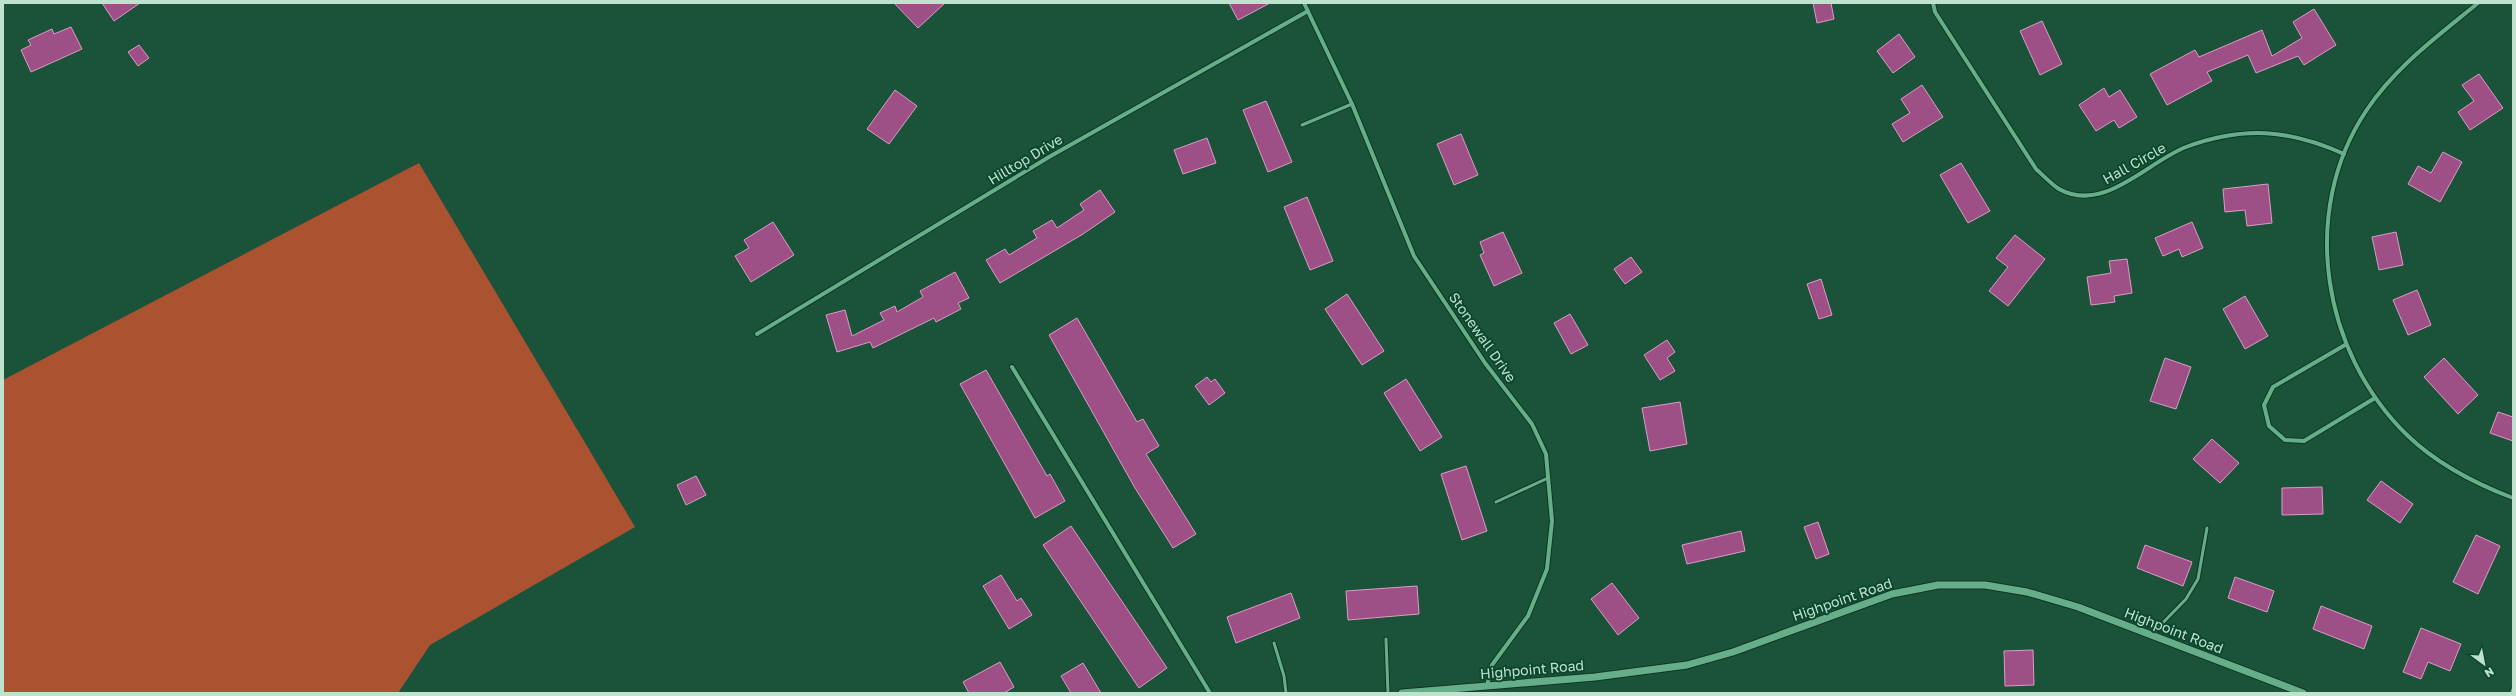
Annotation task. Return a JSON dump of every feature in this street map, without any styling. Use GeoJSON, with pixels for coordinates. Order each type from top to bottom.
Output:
{"type":"FeatureCollection","features":[{"type":"Feature","properties":{"kind":"street","name":"Stonewall Drive"},"geometry":{"type":"LineString","coordinates":[[1304,3],[1352,104],[1414,256],[1486,363],[1532,424],[1546,454],[1552,521],[1547,569],[1528,616],[1492,665],[1488,686]]}},
{"type":"Feature","properties":{"kind":"street","name":"Hall Circle"},"geometry":{"type":"LineString","coordinates":[[1933,3],[1935,12],[2036,169],[2059,189],[2082,195],[2105,193],[2185,148],[2236,134],[2264,132],[2292,135],[2319,143],[2344,154]]}},
{"type":"Feature","properties":{"kind":"street"},"geometry":{"type":"LineString","coordinates":[[2478,3],[2393,76],[2366,112],[2344,154],[2331,202],[2326,250],[2331,298],[2345,345],[2375,398],[2407,436],[2450,468],[2513,498]]}},
{"type":"Feature","properties":{"kind":"street","name":"Hilltop Drive"},"geometry":{"type":"LineString","coordinates":[[757,334],[1049,158],[1308,11]]}},
{"type":"Feature","properties":{"kind":"street"},"geometry":{"type":"LineString","coordinates":[[2345,345],[2273,387],[2264,405],[2269,426],[2285,440],[2304,441],[2375,398]]}},
{"type":"Feature","properties":{"kind":"street"},"geometry":{"type":"LineString","coordinates":[[1012,367],[1210,693]]}},
{"type":"Feature","properties":{"kind":"street","name":"Highpoint Road"},"geometry":{"type":"LineString","coordinates":[[1402,693],[1595,677],[1687,665],[1733,652],[1892,594],[1938,585],[1985,585],[2027,592],[2078,607],[2303,693]]}},
{"type":"Feature","properties":{"kind":"lane"},"geometry":{"type":"LineString","coordinates":[[1302,125],[1352,104]]}},
{"type":"Feature","properties":{"kind":"lane"},"geometry":{"type":"LineString","coordinates":[[1496,502],[1548,478]]}},
{"type":"Feature","properties":{"kind":"lane"},"geometry":{"type":"LineString","coordinates":[[2151,635],[2186,599],[2198,579],[2207,528]]}},
{"type":"Feature","properties":{"kind":"lane"},"geometry":{"type":"LineString","coordinates":[[1386,638],[1388,693]]}},
{"type":"Feature","properties":{"kind":"lane"},"geometry":{"type":"LineString","coordinates":[[1274,644],[1284,676],[1286,693]]}},
{"type":"Feature","properties":{"kind":"shaded area"},"geometry":{"type":"Polygon","coordinates":[[[419,163],[635,527],[430,645],[398,693],[3,693],[3,380],[419,163]]]}},
{"type":"Feature","properties":{"kind":"building"},"geometry":{"type":"Polygon","coordinates":[[[102,3],[140,3],[114,21],[102,3]]]}},
{"type":"Feature","properties":{"kind":"building"},"geometry":{"type":"Polygon","coordinates":[[[894,3],[945,3],[918,28],[894,3]]]}},
{"type":"Feature","properties":{"kind":"building"},"geometry":{"type":"Polygon","coordinates":[[[1229,3],[1270,3],[1238,20],[1229,3]]]}},
{"type":"Feature","properties":{"kind":"building"},"geometry":{"type":"Polygon","coordinates":[[[1813,3],[1831,3],[1834,19],[1817,23],[1813,3]]]}},
{"type":"Feature","properties":{"kind":"building"},"geometry":{"type":"Polygon","coordinates":[[[2314,9],[2336,45],[2304,65],[2298,56],[2256,73],[2248,55],[2207,72],[2212,81],[2167,105],[2150,74],[2195,50],[2199,57],[2262,30],[2272,56],[2302,38],[2293,22],[2314,9]]]}},
{"type":"Feature","properties":{"kind":"building"},"geometry":{"type":"Polygon","coordinates":[[[2042,21],[2062,64],[2040,75],[2020,31],[2042,21]]]}},
{"type":"Feature","properties":{"kind":"building"},"geometry":{"type":"Polygon","coordinates":[[[71,27],[82,49],[31,72],[21,50],[31,45],[28,40],[52,29],[54,34],[71,27]]]}},
{"type":"Feature","properties":{"kind":"building"},"geometry":{"type":"Polygon","coordinates":[[[1899,34],[1915,57],[1893,73],[1877,51],[1899,34]]]}},
{"type":"Feature","properties":{"kind":"building"},"geometry":{"type":"Polygon","coordinates":[[[139,45],[149,58],[138,66],[128,52],[139,45]]]}},
{"type":"Feature","properties":{"kind":"building"},"geometry":{"type":"Polygon","coordinates":[[[2479,74],[2503,108],[2470,130],[2458,112],[2474,101],[2462,85],[2479,74]]]}},
{"type":"Feature","properties":{"kind":"building"},"geometry":{"type":"Polygon","coordinates":[[[1922,85],[1943,117],[1903,142],[1892,124],[1910,113],[1901,99],[1922,85]]]}},
{"type":"Feature","properties":{"kind":"building"},"geometry":{"type":"Polygon","coordinates":[[[2104,88],[2109,97],[2120,90],[2137,117],[2119,128],[2114,120],[2096,131],[2079,105],[2104,88]]]}},
{"type":"Feature","properties":{"kind":"building"},"geometry":{"type":"Polygon","coordinates":[[[895,90],[917,106],[889,144],[867,129],[895,90]]]}},
{"type":"Feature","properties":{"kind":"building"},"geometry":{"type":"Polygon","coordinates":[[[1266,101],[1292,162],[1268,172],[1243,110],[1266,101]]]}},
{"type":"Feature","properties":{"kind":"building"},"geometry":{"type":"Polygon","coordinates":[[[1461,134],[1478,175],[1454,185],[1437,144],[1461,134]]]}},
{"type":"Feature","properties":{"kind":"building"},"geometry":{"type":"Polygon","coordinates":[[[1207,138],[1216,163],[1183,174],[1174,150],[1207,138]]]}},
{"type":"Feature","properties":{"kind":"building"},"geometry":{"type":"Polygon","coordinates":[[[2443,152],[2462,162],[2440,202],[2408,184],[2418,166],[2431,173],[2443,152]]]}},
{"type":"Feature","properties":{"kind":"building"},"geometry":{"type":"Polygon","coordinates":[[[1961,163],[1990,211],[1968,223],[1940,175],[1961,163]]]}},
{"type":"Feature","properties":{"kind":"building"},"geometry":{"type":"Polygon","coordinates":[[[2268,184],[2272,223],[2247,226],[2245,210],[2225,212],[2223,189],[2268,184]]]}},
{"type":"Feature","properties":{"kind":"building"},"geometry":{"type":"Polygon","coordinates":[[[1100,190],[1115,212],[1083,234],[1000,283],[986,260],[1005,249],[1009,255],[1037,238],[1033,231],[1052,220],[1057,228],[1084,210],[1080,204],[1100,190]]]}},
{"type":"Feature","properties":{"kind":"building"},"geometry":{"type":"Polygon","coordinates":[[[1307,197],[1333,261],[1310,270],[1284,207],[1307,197]]]}},
{"type":"Feature","properties":{"kind":"building"},"geometry":{"type":"Polygon","coordinates":[[[773,222],[794,255],[751,282],[735,256],[749,248],[744,240],[773,222]]]}},
{"type":"Feature","properties":{"kind":"building"},"geometry":{"type":"Polygon","coordinates":[[[2192,222],[2203,248],[2182,257],[2179,249],[2163,256],[2155,238],[2192,222]]]}},
{"type":"Feature","properties":{"kind":"building"},"geometry":{"type":"Polygon","coordinates":[[[1503,232],[1522,273],[1494,286],[1480,255],[1484,253],[1480,242],[1503,232]]]}},
{"type":"Feature","properties":{"kind":"building"},"geometry":{"type":"Polygon","coordinates":[[[2396,232],[2403,265],[2379,270],[2372,237],[2396,232]]]}},
{"type":"Feature","properties":{"kind":"building"},"geometry":{"type":"Polygon","coordinates":[[[2015,235],[2045,259],[2008,306],[1989,291],[2008,267],[1996,258],[2015,235]]]}},
{"type":"Feature","properties":{"kind":"building"},"geometry":{"type":"Polygon","coordinates":[[[1631,257],[1642,272],[1625,284],[1614,269],[1631,257]]]}},
{"type":"Feature","properties":{"kind":"building"},"geometry":{"type":"Polygon","coordinates":[[[2127,259],[2132,293],[2114,296],[2115,302],[2091,305],[2087,277],[2111,273],[2109,261],[2127,259]]]}},
{"type":"Feature","properties":{"kind":"building"},"geometry":{"type":"Polygon","coordinates":[[[955,272],[969,298],[958,303],[961,309],[936,322],[934,318],[873,348],[870,342],[837,352],[826,315],[845,310],[852,336],[884,320],[880,313],[895,306],[897,312],[923,297],[920,291],[955,272]]]}},
{"type":"Feature","properties":{"kind":"building"},"geometry":{"type":"Polygon","coordinates":[[[1821,279],[1832,315],[1819,319],[1807,284],[1821,279]]]}},
{"type":"Feature","properties":{"kind":"building"},"geometry":{"type":"Polygon","coordinates":[[[2417,290],[2431,325],[2408,335],[2393,300],[2417,290]]]}},
{"type":"Feature","properties":{"kind":"building"},"geometry":{"type":"Polygon","coordinates":[[[1347,294],[1384,351],[1362,365],[1325,309],[1347,294]]]}},
{"type":"Feature","properties":{"kind":"building"},"geometry":{"type":"Polygon","coordinates":[[[2245,296],[2268,336],[2245,349],[2223,309],[2245,296]]]}},
{"type":"Feature","properties":{"kind":"building"},"geometry":{"type":"Polygon","coordinates":[[[1570,314],[1588,345],[1571,354],[1554,323],[1570,314]]]}},
{"type":"Feature","properties":{"kind":"building"},"geometry":{"type":"Polygon","coordinates":[[[1077,318],[1137,422],[1143,419],[1159,446],[1146,454],[1196,534],[1173,548],[1135,488],[1049,335],[1077,318]]]}},
{"type":"Feature","properties":{"kind":"building"},"geometry":{"type":"Polygon","coordinates":[[[1667,340],[1675,352],[1667,358],[1675,371],[1660,380],[1644,355],[1667,340]]]}},
{"type":"Feature","properties":{"kind":"building"},"geometry":{"type":"Polygon","coordinates":[[[2165,358],[2191,367],[2176,409],[2150,401],[2165,358]]]}},
{"type":"Feature","properties":{"kind":"building"},"geometry":{"type":"Polygon","coordinates":[[[2444,358],[2478,395],[2458,414],[2424,377],[2444,358]]]}},
{"type":"Feature","properties":{"kind":"building"},"geometry":{"type":"Polygon","coordinates":[[[986,370],[1047,476],[1050,474],[1065,501],[1035,518],[960,384],[986,370]]]}},
{"type":"Feature","properties":{"kind":"building"},"geometry":{"type":"Polygon","coordinates":[[[1207,377],[1211,382],[1215,379],[1225,393],[1209,405],[1195,386],[1207,377]]]}},
{"type":"Feature","properties":{"kind":"building"},"geometry":{"type":"Polygon","coordinates":[[[1406,379],[1442,437],[1420,451],[1384,393],[1406,379]]]}},
{"type":"Feature","properties":{"kind":"building"},"geometry":{"type":"Polygon","coordinates":[[[1680,402],[1687,444],[1650,451],[1642,408],[1680,402]]]}},
{"type":"Feature","properties":{"kind":"building"},"geometry":{"type":"Polygon","coordinates":[[[2498,412],[2513,417],[2513,441],[2490,433],[2498,412]]]}},
{"type":"Feature","properties":{"kind":"building"},"geometry":{"type":"Polygon","coordinates":[[[2212,439],[2239,463],[2220,483],[2193,459],[2212,439]]]}},
{"type":"Feature","properties":{"kind":"building"},"geometry":{"type":"Polygon","coordinates":[[[1466,466],[1487,531],[1462,540],[1441,474],[1466,466]]]}},
{"type":"Feature","properties":{"kind":"building"},"geometry":{"type":"Polygon","coordinates":[[[696,476],[706,495],[686,505],[677,485],[696,476]]]}},
{"type":"Feature","properties":{"kind":"building"},"geometry":{"type":"Polygon","coordinates":[[[2381,481],[2413,504],[2400,523],[2367,500],[2381,481]]]}},
{"type":"Feature","properties":{"kind":"building"},"geometry":{"type":"Polygon","coordinates":[[[2322,487],[2323,514],[2282,515],[2282,488],[2322,487]]]}},
{"type":"Feature","properties":{"kind":"building"},"geometry":{"type":"Polygon","coordinates":[[[1818,522],[1829,554],[1816,559],[1804,527],[1818,522]]]}},
{"type":"Feature","properties":{"kind":"building"},"geometry":{"type":"Polygon","coordinates":[[[1071,526],[1167,668],[1139,688],[1043,545],[1071,526]]]}},
{"type":"Feature","properties":{"kind":"building"},"geometry":{"type":"Polygon","coordinates":[[[1741,531],[1745,551],[1687,564],[1682,545],[1741,531]]]}},
{"type":"Feature","properties":{"kind":"building"},"geometry":{"type":"Polygon","coordinates":[[[2476,535],[2500,546],[2478,594],[2453,582],[2476,535]]]}},
{"type":"Feature","properties":{"kind":"building"},"geometry":{"type":"Polygon","coordinates":[[[2145,545],[2192,562],[2183,586],[2137,568],[2145,545]]]}},
{"type":"Feature","properties":{"kind":"building"},"geometry":{"type":"Polygon","coordinates":[[[1001,575],[1017,601],[1021,598],[1032,615],[1009,629],[983,586],[1001,575]]]}},
{"type":"Feature","properties":{"kind":"building"},"geometry":{"type":"Polygon","coordinates":[[[2235,577],[2274,591],[2267,612],[2228,598],[2235,577]]]}},
{"type":"Feature","properties":{"kind":"building"},"geometry":{"type":"Polygon","coordinates":[[[1612,583],[1639,618],[1618,635],[1591,599],[1612,583]]]}},
{"type":"Feature","properties":{"kind":"building"},"geometry":{"type":"Polygon","coordinates":[[[1417,586],[1419,614],[1348,620],[1346,591],[1417,586]]]}},
{"type":"Feature","properties":{"kind":"building"},"geometry":{"type":"Polygon","coordinates":[[[1291,593],[1300,618],[1236,643],[1227,617],[1291,593]]]}},
{"type":"Feature","properties":{"kind":"building"},"geometry":{"type":"Polygon","coordinates":[[[2321,606],[2372,626],[2364,649],[2313,629],[2321,606]]]}},
{"type":"Feature","properties":{"kind":"building"},"geometry":{"type":"Polygon","coordinates":[[[2421,628],[2461,644],[2450,671],[2428,662],[2421,679],[2403,672],[2421,628]]]}},
{"type":"Feature","properties":{"kind":"building"},"geometry":{"type":"Polygon","coordinates":[[[2033,650],[2034,685],[2005,686],[2004,651],[2033,650]]]}},
{"type":"Feature","properties":{"kind":"building"},"geometry":{"type":"Polygon","coordinates":[[[1000,662],[1014,687],[1004,693],[969,693],[963,682],[1000,662]]]}},
{"type":"Feature","properties":{"kind":"building"},"geometry":{"type":"Polygon","coordinates":[[[1083,663],[1101,693],[1071,693],[1061,676],[1083,663]]]}}]}
